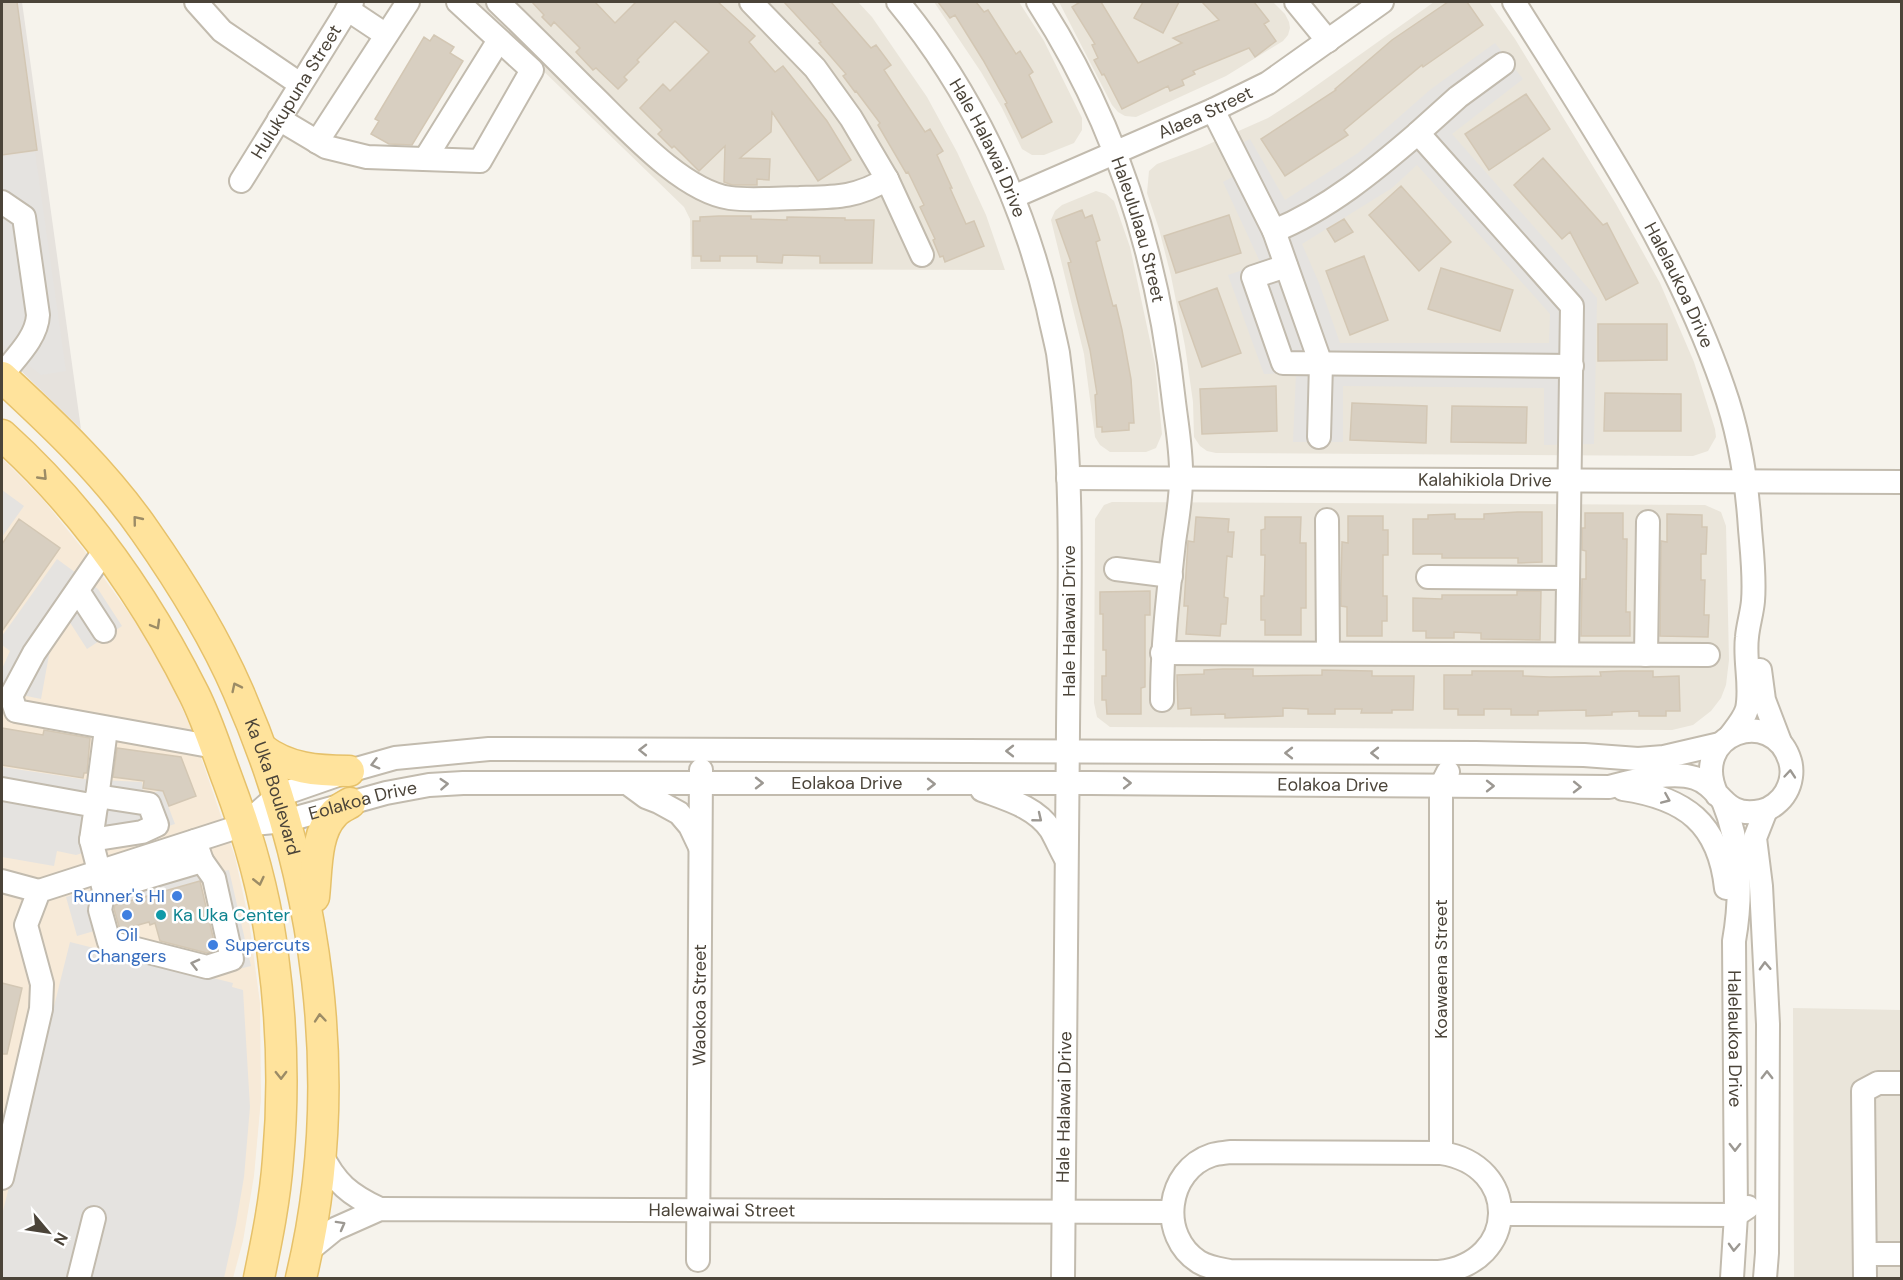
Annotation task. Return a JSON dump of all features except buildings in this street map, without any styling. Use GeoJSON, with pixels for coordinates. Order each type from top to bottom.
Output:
{"type":"FeatureCollection","features":[{"type":"Feature","properties":{"kind":"main road","name":"Ka Uka Boulevard"},"geometry":{"type":"LineString","coordinates":[[2,376],[91,464],[144,530],[195,609],[237,688],[262,749],[296,855],[311,933],[323,1054],[321,1153],[305,1265]]}},
{"type":"Feature","properties":{"kind":"main road"},"geometry":{"type":"LineString","coordinates":[[2,435],[49,482],[105,550],[156,623],[195,696],[244,825],[260,884],[273,953],[280,1037],[281,1099],[278,1160],[259,1278]]}},
{"type":"Feature","properties":{"kind":"main road"},"geometry":{"type":"LineString","coordinates":[[262,749],[291,765],[316,770],[349,771]]}},
{"type":"Feature","properties":{"kind":"main road"},"geometry":{"type":"LineString","coordinates":[[311,933],[317,859],[322,837],[334,814],[350,803]]}},
{"type":"Feature","properties":{"kind":"street"},"geometry":{"type":"LineString","coordinates":[[196,2],[222,31],[300,84]]}},
{"type":"Feature","properties":{"kind":"street"},"geometry":{"type":"LineString","coordinates":[[317,141],[408,2]]}},
{"type":"Feature","properties":{"kind":"street"},"geometry":{"type":"LineString","coordinates":[[279,119],[326,147],[367,157],[480,161],[532,70],[458,2]]}},
{"type":"Feature","properties":{"kind":"street"},"geometry":{"type":"LineString","coordinates":[[498,2],[668,166],[704,189],[729,198],[845,196],[887,179]]}},
{"type":"Feature","properties":{"kind":"street"},"geometry":{"type":"LineString","coordinates":[[751,2],[815,68],[851,118],[887,179],[922,255]]}},
{"type":"Feature","properties":{"kind":"street","name":"Hale Halawai Drive"},"geometry":{"type":"LineString","coordinates":[[898,2],[919,26],[952,78],[982,132],[1013,197],[1041,282],[1057,350],[1068,478],[1069,752],[1063,1278]]}},
{"type":"Feature","properties":{"kind":"street","name":"Haleululaau Street"},"geometry":{"type":"LineString","coordinates":[[1038,2],[1056,29],[1116,151],[1148,250],[1169,355],[1182,478],[1162,653],[1162,700]]}},
{"type":"Feature","properties":{"kind":"street"},"geometry":{"type":"LineString","coordinates":[[1296,2],[1315,22],[1328,41]]}},
{"type":"Feature","properties":{"kind":"street","name":"Alaea Street"},"geometry":{"type":"LineString","coordinates":[[1013,197],[1213,110],[1268,83],[1382,2]]}},
{"type":"Feature","properties":{"kind":"street","name":"Halelaukoa Drive"},"geometry":{"type":"LineString","coordinates":[[1514,2],[1596,133],[1663,250],[1699,324],[1724,389],[1740,454],[1753,556],[1753,604],[1746,638],[1749,692],[1746,710],[1725,740]]}},
{"type":"Feature","properties":{"kind":"street"},"geometry":{"type":"LineString","coordinates":[[349,5],[386,35]]}},
{"type":"Feature","properties":{"kind":"street","name":"Hulukupuna Street"},"geometry":{"type":"LineString","coordinates":[[241,181],[349,5]]}},
{"type":"Feature","properties":{"kind":"street"},"geometry":{"type":"LineString","coordinates":[[425,159],[499,40]]}},
{"type":"Feature","properties":{"kind":"street"},"geometry":{"type":"LineString","coordinates":[[1274,231],[1296,222],[1370,174],[1458,98],[1503,64]]}},
{"type":"Feature","properties":{"kind":"street"},"geometry":{"type":"LineString","coordinates":[[1213,110],[1274,231],[1321,364],[1319,438]]}},
{"type":"Feature","properties":{"kind":"street"},"geometry":{"type":"LineString","coordinates":[[1418,132],[1572,306],[1567,654]]}},
{"type":"Feature","properties":{"kind":"street"},"geometry":{"type":"LineString","coordinates":[[2,202],[24,217],[38,322],[31,337],[2,376]]}},
{"type":"Feature","properties":{"kind":"street"},"geometry":{"type":"LineString","coordinates":[[1286,266],[1253,276],[1283,363],[1572,366]]}},
{"type":"Feature","properties":{"kind":"street","name":"Kalahikiola Drive"},"geometry":{"type":"LineString","coordinates":[[1068,478],[1902,482]]}},
{"type":"Feature","properties":{"kind":"street"},"geometry":{"type":"LineString","coordinates":[[1327,520],[1328,653]]}},
{"type":"Feature","properties":{"kind":"street"},"geometry":{"type":"LineString","coordinates":[[1646,655],[1648,522]]}},
{"type":"Feature","properties":{"kind":"street"},"geometry":{"type":"LineString","coordinates":[[105,550],[34,653],[11,696],[16,711],[215,747]]}},
{"type":"Feature","properties":{"kind":"street"},"geometry":{"type":"LineString","coordinates":[[1116,569],[1171,576]]}},
{"type":"Feature","properties":{"kind":"street"},"geometry":{"type":"LineString","coordinates":[[1428,578],[1568,578]]}},
{"type":"Feature","properties":{"kind":"street"},"geometry":{"type":"LineString","coordinates":[[78,591],[104,632]]}},
{"type":"Feature","properties":{"kind":"street","name":"Halelaukoa Drive"},"geometry":{"type":"LineString","coordinates":[[1753,604],[1760,621],[1758,647],[1764,700],[1780,742]]}},
{"type":"Feature","properties":{"kind":"street"},"geometry":{"type":"LineString","coordinates":[[1162,653],[1708,655]]}},
{"type":"Feature","properties":{"kind":"street"},"geometry":{"type":"LineString","coordinates":[[106,729],[91,840],[101,881],[100,910],[109,942],[207,967],[232,959],[214,878],[199,851]]}},
{"type":"Feature","properties":{"kind":"street"},"geometry":{"type":"LineString","coordinates":[[1743,731],[1756,731],[1780,742],[1791,766],[1791,779],[1786,792],[1778,802],[1766,810],[1752,813],[1739,811],[1720,798],[1711,782],[1710,769],[1713,756],[1725,740],[1743,731]]}},
{"type":"Feature","properties":{"kind":"street","name":"Eolakoa Drive"},"geometry":{"type":"LineString","coordinates":[[39,891],[101,881],[199,851],[349,771],[396,758],[489,749],[1476,753],[1584,755],[1638,759],[1664,757],[1725,740]]}},
{"type":"Feature","properties":{"kind":"street","name":"Waokoa Street"},"geometry":{"type":"LineString","coordinates":[[698,1260],[701,751]]}},
{"type":"Feature","properties":{"kind":"street"},"geometry":{"type":"LineString","coordinates":[[1403,753],[1419,759],[1426,765],[1441,786],[1451,768],[1476,753]]}},
{"type":"Feature","properties":{"kind":"street","name":"Eolakoa Drive"},"geometry":{"type":"LineString","coordinates":[[281,809],[350,803],[429,785],[464,783],[1609,788],[1637,780],[1678,775],[1695,778],[1720,798]]}},
{"type":"Feature","properties":{"kind":"street"},"geometry":{"type":"LineString","coordinates":[[627,783],[646,797],[680,813],[690,826],[700,848]]}},
{"type":"Feature","properties":{"kind":"street"},"geometry":{"type":"LineString","coordinates":[[967,784],[1009,800],[1034,813],[1050,829],[1068,863]]}},
{"type":"Feature","properties":{"kind":"street","name":"Koawaena Street"},"geometry":{"type":"LineString","coordinates":[[1441,786],[1441,1153]]}},
{"type":"Feature","properties":{"kind":"street"},"geometry":{"type":"LineString","coordinates":[[1609,788],[1648,793],[1670,800],[1691,814],[1709,833],[1724,868],[1729,919],[1734,941]]}},
{"type":"Feature","properties":{"kind":"street"},"geometry":{"type":"LineString","coordinates":[[2,789],[97,801],[149,804],[157,825],[142,831],[91,840]]}},
{"type":"Feature","properties":{"kind":"street","name":"Halelaukoa Drive"},"geometry":{"type":"LineString","coordinates":[[1720,798],[1734,832],[1738,867],[1738,918],[1734,941],[1736,1215],[1732,1278]]}},
{"type":"Feature","properties":{"kind":"street","name":"Halelaukoa Drive"},"geometry":{"type":"LineString","coordinates":[[1765,1278],[1768,1024],[1761,886],[1755,838],[1766,810]]}},
{"type":"Feature","properties":{"kind":"street"},"geometry":{"type":"LineString","coordinates":[[2,881],[39,891],[26,925],[42,984],[41,1009],[2,1178]]}},
{"type":"Feature","properties":{"kind":"street"},"geometry":{"type":"LineString","coordinates":[[1865,1278],[1863,1091],[1878,1083],[1902,1083]]}},
{"type":"Feature","properties":{"kind":"street"},"geometry":{"type":"LineString","coordinates":[[1230,1152],[1441,1153],[1457,1155],[1481,1169],[1497,1193],[1500,1214],[1496,1234],[1480,1257],[1455,1270],[1439,1275],[1230,1271],[1213,1268],[1198,1261],[1186,1250],[1177,1236],[1172,1212],[1177,1188],[1185,1174],[1198,1162],[1212,1155],[1230,1152]]}},
{"type":"Feature","properties":{"kind":"street","name":"Halewaiwai Street"},"geometry":{"type":"LineString","coordinates":[[321,1153],[330,1173],[347,1191],[380,1209]]}},
{"type":"Feature","properties":{"kind":"street"},"geometry":{"type":"LineString","coordinates":[[1500,1214],[1736,1215],[1749,1206],[1767,1173]]}},
{"type":"Feature","properties":{"kind":"street","name":"Halewaiwai Street"},"geometry":{"type":"LineString","coordinates":[[305,1265],[335,1229],[380,1209],[1063,1211]]}},
{"type":"Feature","properties":{"kind":"street"},"geometry":{"type":"LineString","coordinates":[[1063,1211],[1172,1212]]}},
{"type":"Feature","properties":{"kind":"street"},"geometry":{"type":"LineString","coordinates":[[1736,1215],[1752,1228],[1767,1254]]}},
{"type":"Feature","properties":{"kind":"street"},"geometry":{"type":"LineString","coordinates":[[79,1278],[94,1218]]}},
{"type":"Feature","properties":{"kind":"street"},"geometry":{"type":"LineString","coordinates":[[1865,1254],[1902,1254]]}},
{"type":"Feature","properties":{"kind":"shaded area"},"geometry":{"type":"Polygon","coordinates":[[[2,2],[22,2],[81,429],[2,355],[2,2]]]}},
{"type":"Feature","properties":{"kind":"shaded area"},"geometry":{"type":"Polygon","coordinates":[[[472,2],[858,2],[872,17],[927,97],[957,152],[986,215],[1005,270],[691,269],[690,219],[684,207],[472,2]]]}},
{"type":"Feature","properties":{"kind":"shaded area"},"geometry":{"type":"Polygon","coordinates":[[[934,2],[1019,2],[1044,41],[1082,118],[1082,130],[1074,143],[1044,155],[1032,155],[1022,149],[981,72],[934,2]]]}},
{"type":"Feature","properties":{"kind":"shaded area"},"geometry":{"type":"Polygon","coordinates":[[[1059,2],[1273,2],[1285,14],[1290,28],[1283,41],[1226,76],[1136,117],[1125,116],[1112,105],[1059,2]]]}},
{"type":"Feature","properties":{"kind":"shaded area"},"geometry":{"type":"Polygon","coordinates":[[[1434,2],[1489,2],[1515,39],[1616,204],[1660,283],[1694,362],[1715,429],[1716,437],[1708,451],[1693,456],[1216,453],[1200,446],[1194,437],[1193,402],[1185,346],[1171,276],[1147,193],[1149,171],[1157,164],[1268,118],[1434,2]]]}},
{"type":"Feature","properties":{"kind":"shaded area"},"geometry":{"type":"Polygon","coordinates":[[[1495,43],[1523,79],[1452,134],[1597,298],[1594,444],[1544,445],[1544,388],[1343,386],[1343,442],[1293,442],[1296,373],[1264,374],[1228,275],[1261,264],[1223,182],[1236,175],[1223,153],[1250,139],[1285,200],[1358,153],[1431,89],[1495,43]],[[1417,165],[1392,188],[1302,244],[1319,283],[1340,343],[1549,343],[1550,314],[1417,165]]]}},
{"type":"Feature","properties":{"kind":"shaded area"},"geometry":{"type":"Polygon","coordinates":[[[35,152],[66,371],[41,375],[2,344],[2,157],[35,152]]]}},
{"type":"Feature","properties":{"kind":"shaded area"},"geometry":{"type":"Polygon","coordinates":[[[1096,191],[1106,194],[1114,201],[1130,247],[1155,364],[1162,434],[1156,448],[1146,452],[1110,452],[1100,445],[1095,437],[1084,354],[1051,220],[1055,211],[1062,205],[1096,191]]]}},
{"type":"Feature","properties":{"kind":"shaded area"},"geometry":{"type":"Polygon","coordinates":[[[2,458],[41,497],[83,549],[147,638],[191,728],[235,857],[249,921],[260,1003],[261,1099],[254,1176],[243,1241],[233,1278],[2,1278],[2,458]]]}},
{"type":"Feature","properties":{"kind":"shaded area"},"geometry":{"type":"Polygon","coordinates":[[[2,490],[24,506],[2,537],[2,490]]]}},
{"type":"Feature","properties":{"kind":"shaded area"},"geometry":{"type":"Polygon","coordinates":[[[1112,502],[1705,505],[1721,512],[1726,526],[1729,660],[1726,685],[1721,698],[1711,711],[1693,725],[1672,730],[1110,727],[1097,717],[1094,703],[1095,519],[1104,505],[1112,502]]]}},
{"type":"Feature","properties":{"kind":"shaded area"},"geometry":{"type":"Polygon","coordinates":[[[57,559],[98,589],[122,626],[87,649],[69,621],[51,644],[41,699],[22,695],[18,715],[2,712],[2,669],[10,651],[2,645],[2,636],[57,559]]]}},
{"type":"Feature","properties":{"kind":"shaded area"},"geometry":{"type":"Polygon","coordinates":[[[2,767],[82,779],[142,782],[144,795],[162,790],[175,824],[76,855],[57,851],[54,866],[2,857],[2,767]]]}},
{"type":"Feature","properties":{"kind":"shaded area"},"geometry":{"type":"Polygon","coordinates":[[[212,855],[217,872],[229,870],[251,966],[230,971],[209,878],[103,908],[108,927],[77,936],[66,897],[212,855]]]}},
{"type":"Feature","properties":{"kind":"shaded area"},"geometry":{"type":"Polygon","coordinates":[[[70,942],[233,983],[232,987],[243,990],[250,1107],[244,1177],[224,1278],[2,1278],[2,1215],[70,942]]]}},
{"type":"Feature","properties":{"kind":"shaded area"},"geometry":{"type":"Polygon","coordinates":[[[1793,1008],[1901,1010],[1901,1278],[1794,1278],[1793,1008]]]}},
{"type":"Feature","properties":{"kind":"place","name":"Runner's HI"},"geometry":{"type":"Point","coordinates":[177,896]}},
{"type":"Feature","properties":{"kind":"place","name":"Oil Changers"},"geometry":{"type":"Point","coordinates":[127,915]}},
{"type":"Feature","properties":{"kind":"place","name":"Ka Uka Center"},"geometry":{"type":"Point","coordinates":[161,915]}},
{"type":"Feature","properties":{"kind":"place","name":"Supercuts"},"geometry":{"type":"Point","coordinates":[213,945]}}]}
